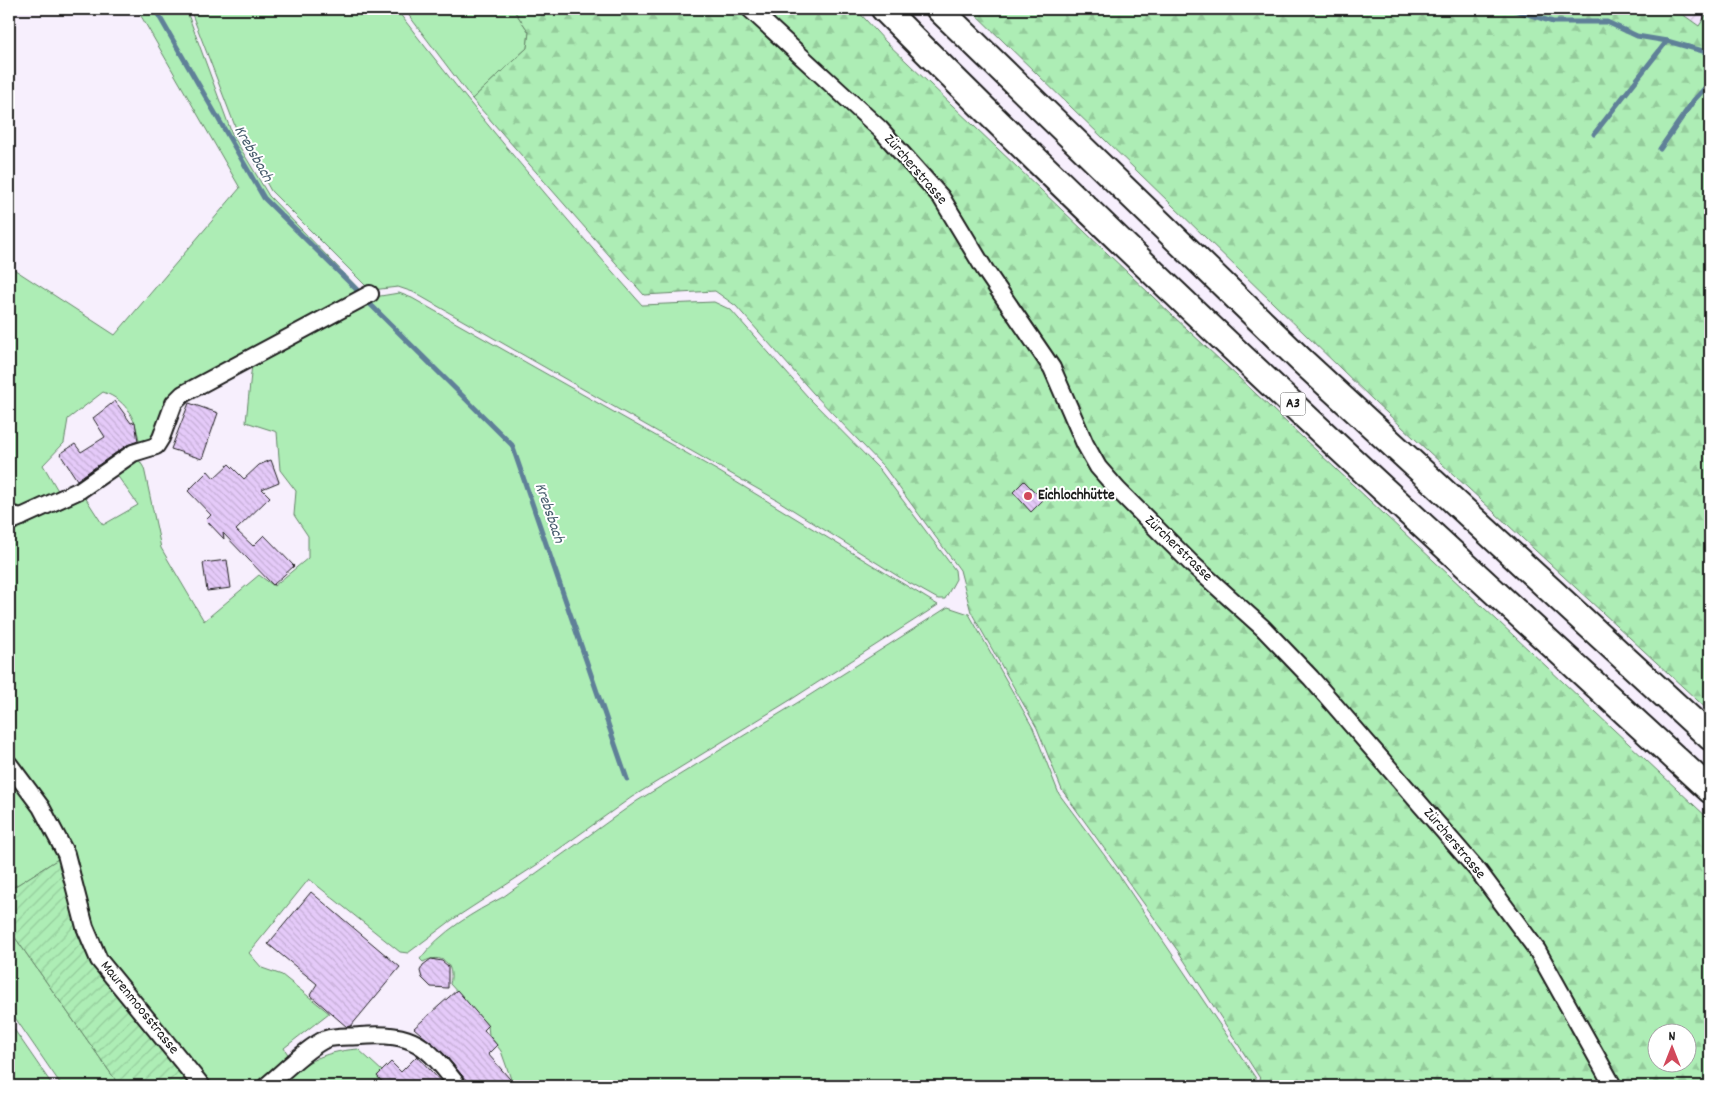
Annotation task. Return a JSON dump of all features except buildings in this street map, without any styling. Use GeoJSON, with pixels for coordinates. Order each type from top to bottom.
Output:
{"type":"FeatureCollection","features":[{"type":"Feature","properties":{"kind":"highway","name":"A3"},"geometry":{"type":"LineString","coordinates":[[884,9],[1080,202],[1279,391],[1710,790]]}},
{"type":"Feature","properties":{"kind":"highway","name":"A3"},"geometry":{"type":"LineString","coordinates":[[939,9],[1302,360],[1710,737]]}},
{"type":"Feature","properties":{"kind":"street","name":"Zürcherstrasse"},"geometry":{"type":"LineString","coordinates":[[750,9],[880,129],[941,197],[985,270],[1052,368],[1085,444],[1098,467],[1192,564],[1263,628],[1297,664],[1479,872],[1537,950],[1613,1086]]}},
{"type":"Feature","properties":{"kind":"street"},"geometry":{"type":"LineString","coordinates":[[13,518],[80,490],[133,453],[156,446],[162,438],[174,403],[183,394],[370,294]]}},
{"type":"Feature","properties":{"kind":"street","name":"Maurenmoosstrasse"},"geometry":{"type":"LineString","coordinates":[[9,764],[41,807],[66,854],[85,927],[98,960],[202,1086]]}},
{"type":"Feature","properties":{"kind":"street"},"geometry":{"type":"LineString","coordinates":[[266,1086],[326,1039],[388,1034],[402,1036],[428,1051],[458,1086]]}},
{"type":"Feature","properties":{"kind":"shaded area"},"geometry":{"type":"Polygon","coordinates":[[[1675,9],[1709,9],[1699,27],[1675,9]]]}},
{"type":"Feature","properties":{"kind":"green space"},"geometry":{"type":"Polygon","coordinates":[[[137,9],[186,9],[232,134],[269,196],[362,292],[179,391],[158,432],[140,446],[130,413],[119,401],[103,392],[68,419],[64,443],[43,465],[60,494],[18,510],[9,499],[9,266],[115,335],[240,188],[137,9]]]}},
{"type":"Feature","properties":{"kind":"green space"},"geometry":{"type":"Polygon","coordinates":[[[190,9],[396,9],[516,159],[642,305],[714,302],[731,310],[808,397],[880,470],[955,570],[956,579],[945,599],[938,599],[904,580],[777,500],[413,292],[398,287],[372,290],[367,287],[271,191],[235,126],[190,9]]]}},
{"type":"Feature","properties":{"kind":"green space"},"geometry":{"type":"Polygon","coordinates":[[[404,9],[513,9],[529,32],[527,48],[472,99],[404,9]]]}},
{"type":"Feature","properties":{"kind":"green space"},"geometry":{"type":"Polygon","coordinates":[[[513,9],[856,9],[886,42],[1173,316],[1710,820],[1710,1086],[1265,1086],[1178,951],[1062,790],[1037,728],[971,612],[960,570],[884,467],[813,393],[736,306],[715,291],[644,295],[472,99],[527,48],[529,32],[513,9]]]}},
{"type":"Feature","properties":{"kind":"green space"},"geometry":{"type":"Polygon","coordinates":[[[970,9],[1675,9],[1699,26],[1710,9],[1710,712],[1374,401],[970,9]]]}},
{"type":"Feature","properties":{"kind":"green space"},"geometry":{"type":"Polygon","coordinates":[[[399,293],[412,298],[718,471],[938,605],[792,699],[632,797],[538,864],[452,920],[408,953],[400,952],[309,879],[249,953],[262,968],[282,975],[329,1013],[284,1048],[292,1061],[257,1086],[208,1086],[98,948],[77,873],[9,758],[9,526],[81,491],[103,525],[138,505],[114,471],[137,457],[144,468],[161,548],[204,621],[259,575],[274,586],[308,558],[308,536],[294,515],[296,491],[280,470],[277,432],[246,422],[252,364],[368,298],[399,293]]]}},
{"type":"Feature","properties":{"kind":"green space"},"geometry":{"type":"Polygon","coordinates":[[[948,607],[969,614],[1033,728],[1059,794],[1116,871],[1261,1086],[516,1086],[512,1082],[501,1051],[489,1035],[488,1026],[450,984],[451,971],[446,962],[436,958],[423,962],[420,959],[428,949],[447,931],[503,897],[637,801],[810,695],[948,607]]]}},
{"type":"Feature","properties":{"kind":"green space"},"geometry":{"type":"Polygon","coordinates":[[[9,769],[63,856],[9,890],[9,769]]]}},
{"type":"Feature","properties":{"kind":"green space"},"geometry":{"type":"Polygon","coordinates":[[[63,856],[82,930],[196,1086],[117,1086],[119,1085],[9,929],[9,890],[63,856]]]}},
{"type":"Feature","properties":{"kind":"green space"},"geometry":{"type":"Polygon","coordinates":[[[9,929],[119,1085],[62,1086],[9,1009],[9,929]]]}},
{"type":"Feature","properties":{"kind":"green space"},"geometry":{"type":"Polygon","coordinates":[[[9,1022],[53,1086],[9,1086],[9,1022]]]}},
{"type":"Feature","properties":{"kind":"green space"},"geometry":{"type":"Polygon","coordinates":[[[358,1049],[382,1071],[377,1076],[386,1086],[274,1086],[304,1065],[322,1056],[358,1049]]]}},
{"type":"Feature","properties":{"kind":"waterway","name":"Krebsbach"},"geometry":{"type":"LineString","coordinates":[[155,9],[264,198],[357,290]]}},
{"type":"Feature","properties":{"kind":"waterway"},"geometry":{"type":"LineString","coordinates":[[1511,9],[1553,22],[1607,22],[1637,36],[1667,41],[1710,53]]}},
{"type":"Feature","properties":{"kind":"waterway"},"geometry":{"type":"LineString","coordinates":[[1594,134],[1667,41]]}},
{"type":"Feature","properties":{"kind":"waterway"},"geometry":{"type":"LineString","coordinates":[[1660,149],[1694,100],[1708,85],[1710,73]]}},
{"type":"Feature","properties":{"kind":"waterway","name":"Krebsbach"},"geometry":{"type":"LineString","coordinates":[[370,304],[512,445],[627,779]]}},
{"type":"Feature","properties":{"kind":"place","name":"Eichlochhütte"},"geometry":{"type":"Point","coordinates":[1028,496]}}]}
